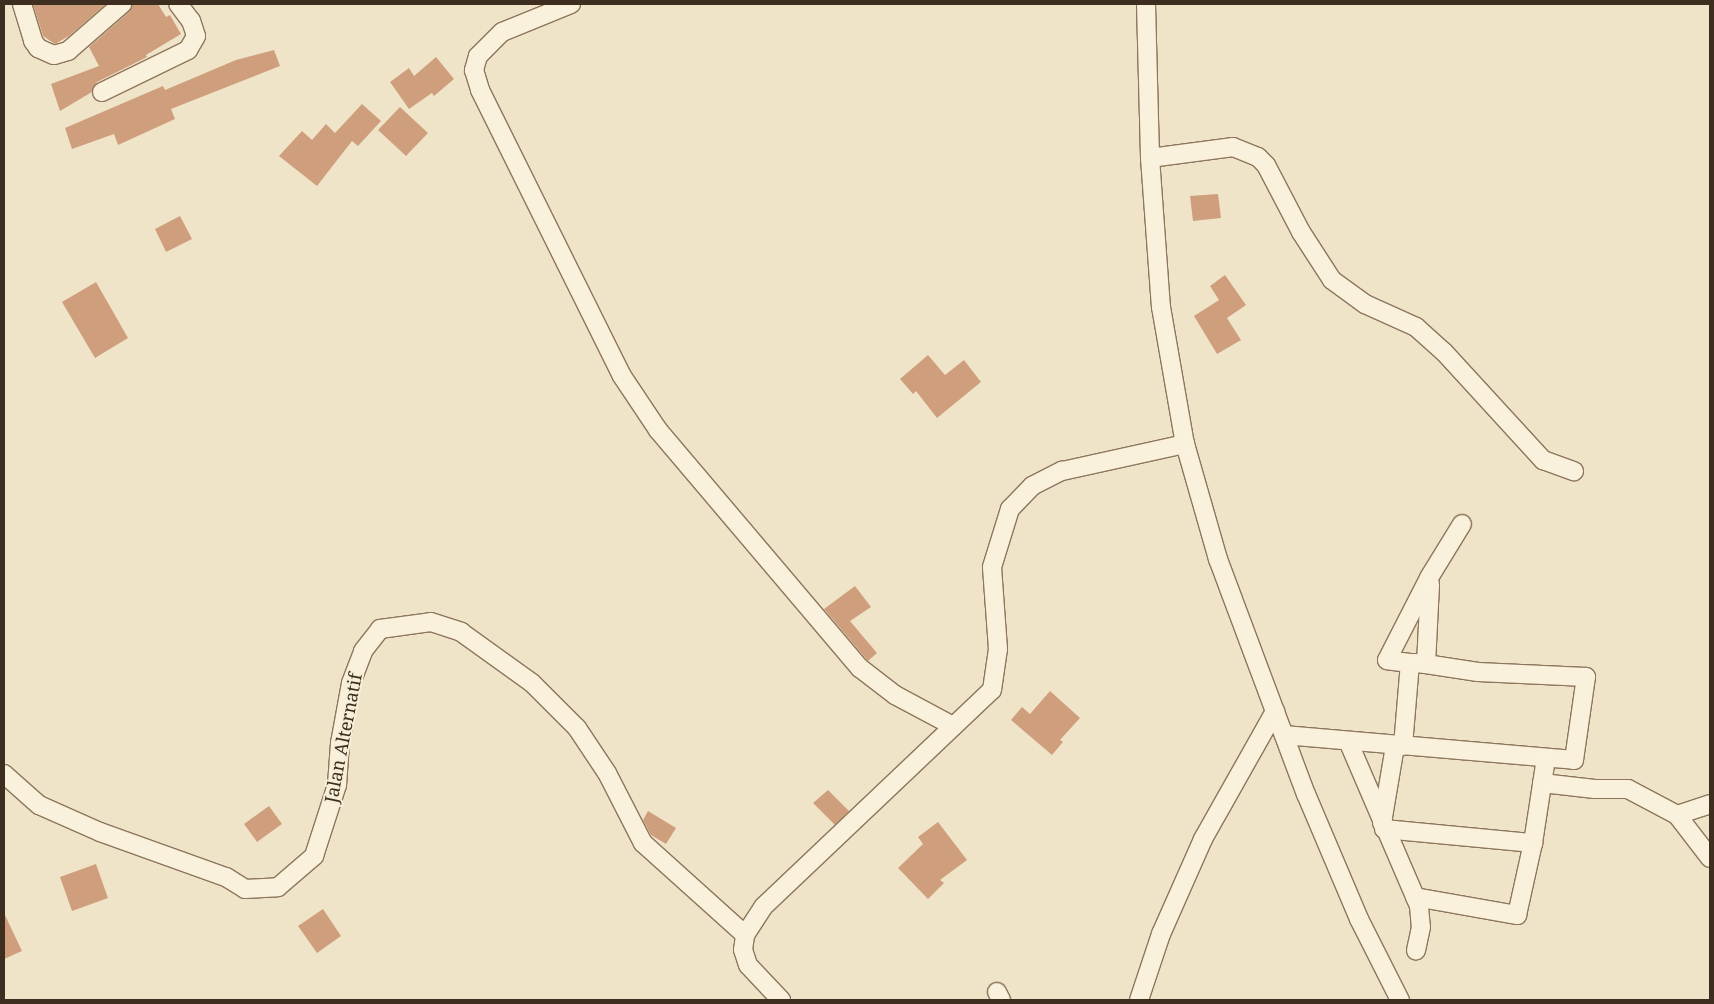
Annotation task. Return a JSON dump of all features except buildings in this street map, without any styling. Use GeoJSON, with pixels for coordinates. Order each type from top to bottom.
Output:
{"type":"FeatureCollection","features":[{"type":"Feature","properties":{"kind":"street"},"geometry":{"type":"LineString","coordinates":[[22,4],[34,41],[46,53],[54,55],[68,51],[122,4]]}},
{"type":"Feature","properties":{"kind":"street"},"geometry":{"type":"LineString","coordinates":[[102,92],[188,50],[196,36],[191,21],[178,4]]}},
{"type":"Feature","properties":{"kind":"street"},"geometry":{"type":"LineString","coordinates":[[572,4],[502,32],[478,56],[474,70],[480,90],[622,376],[658,430],[860,668],[895,695],[952,726]]}},
{"type":"Feature","properties":{"kind":"street"},"geometry":{"type":"LineString","coordinates":[[1146,4],[1150,158],[1161,307],[1185,444],[1218,559],[1274,711],[1359,919],[1400,1000]]}},
{"type":"Feature","properties":{"kind":"street"},"geometry":{"type":"LineString","coordinates":[[1150,158],[1233,147],[1258,157],[1266,165],[1301,232],[1332,280],[1365,304],[1416,327],[1444,352],[1542,460],[1574,471]]}},
{"type":"Feature","properties":{"kind":"street"},"geometry":{"type":"LineString","coordinates":[[781,1000],[748,965],[742,950],[745,935],[762,907],[992,690],[998,649],[992,567],[1010,509],[1032,486],[1062,471],[1185,444]]}},
{"type":"Feature","properties":{"kind":"street"},"geometry":{"type":"LineString","coordinates":[[1284,735],[1574,760],[1586,677],[1478,672],[1387,660],[1430,576],[1462,524]]}},
{"type":"Feature","properties":{"kind":"street"},"geometry":{"type":"LineString","coordinates":[[1383,827],[1418,664],[1430,576]]}},
{"type":"Feature","properties":{"kind":"street","name":"Jalan Alternatif"},"geometry":{"type":"LineString","coordinates":[[4,774],[39,805],[100,832],[226,877],[245,889],[278,886],[314,856],[337,785],[340,744],[350,692],[362,651],[380,629],[431,622],[461,632],[539,689],[577,728],[607,773],[643,843],[745,935]]}},
{"type":"Feature","properties":{"kind":"street"},"geometry":{"type":"LineString","coordinates":[[1139,1000],[1161,934],[1203,838],[1274,711]]}},
{"type":"Feature","properties":{"kind":"street"},"geometry":{"type":"LineString","coordinates":[[1348,740],[1383,827],[1415,897],[1421,927],[1416,950]]}},
{"type":"Feature","properties":{"kind":"street"},"geometry":{"type":"LineString","coordinates":[[1415,897],[1517,915],[1533,843],[1546,758]]}},
{"type":"Feature","properties":{"kind":"street"},"geometry":{"type":"LineString","coordinates":[[1542,783],[1595,789],[1628,789],[1677,815],[1710,858]]}},
{"type":"Feature","properties":{"kind":"street"},"geometry":{"type":"LineString","coordinates":[[1677,815],[1710,804]]}},
{"type":"Feature","properties":{"kind":"street"},"geometry":{"type":"LineString","coordinates":[[1383,827],[1533,843]]}}]}
